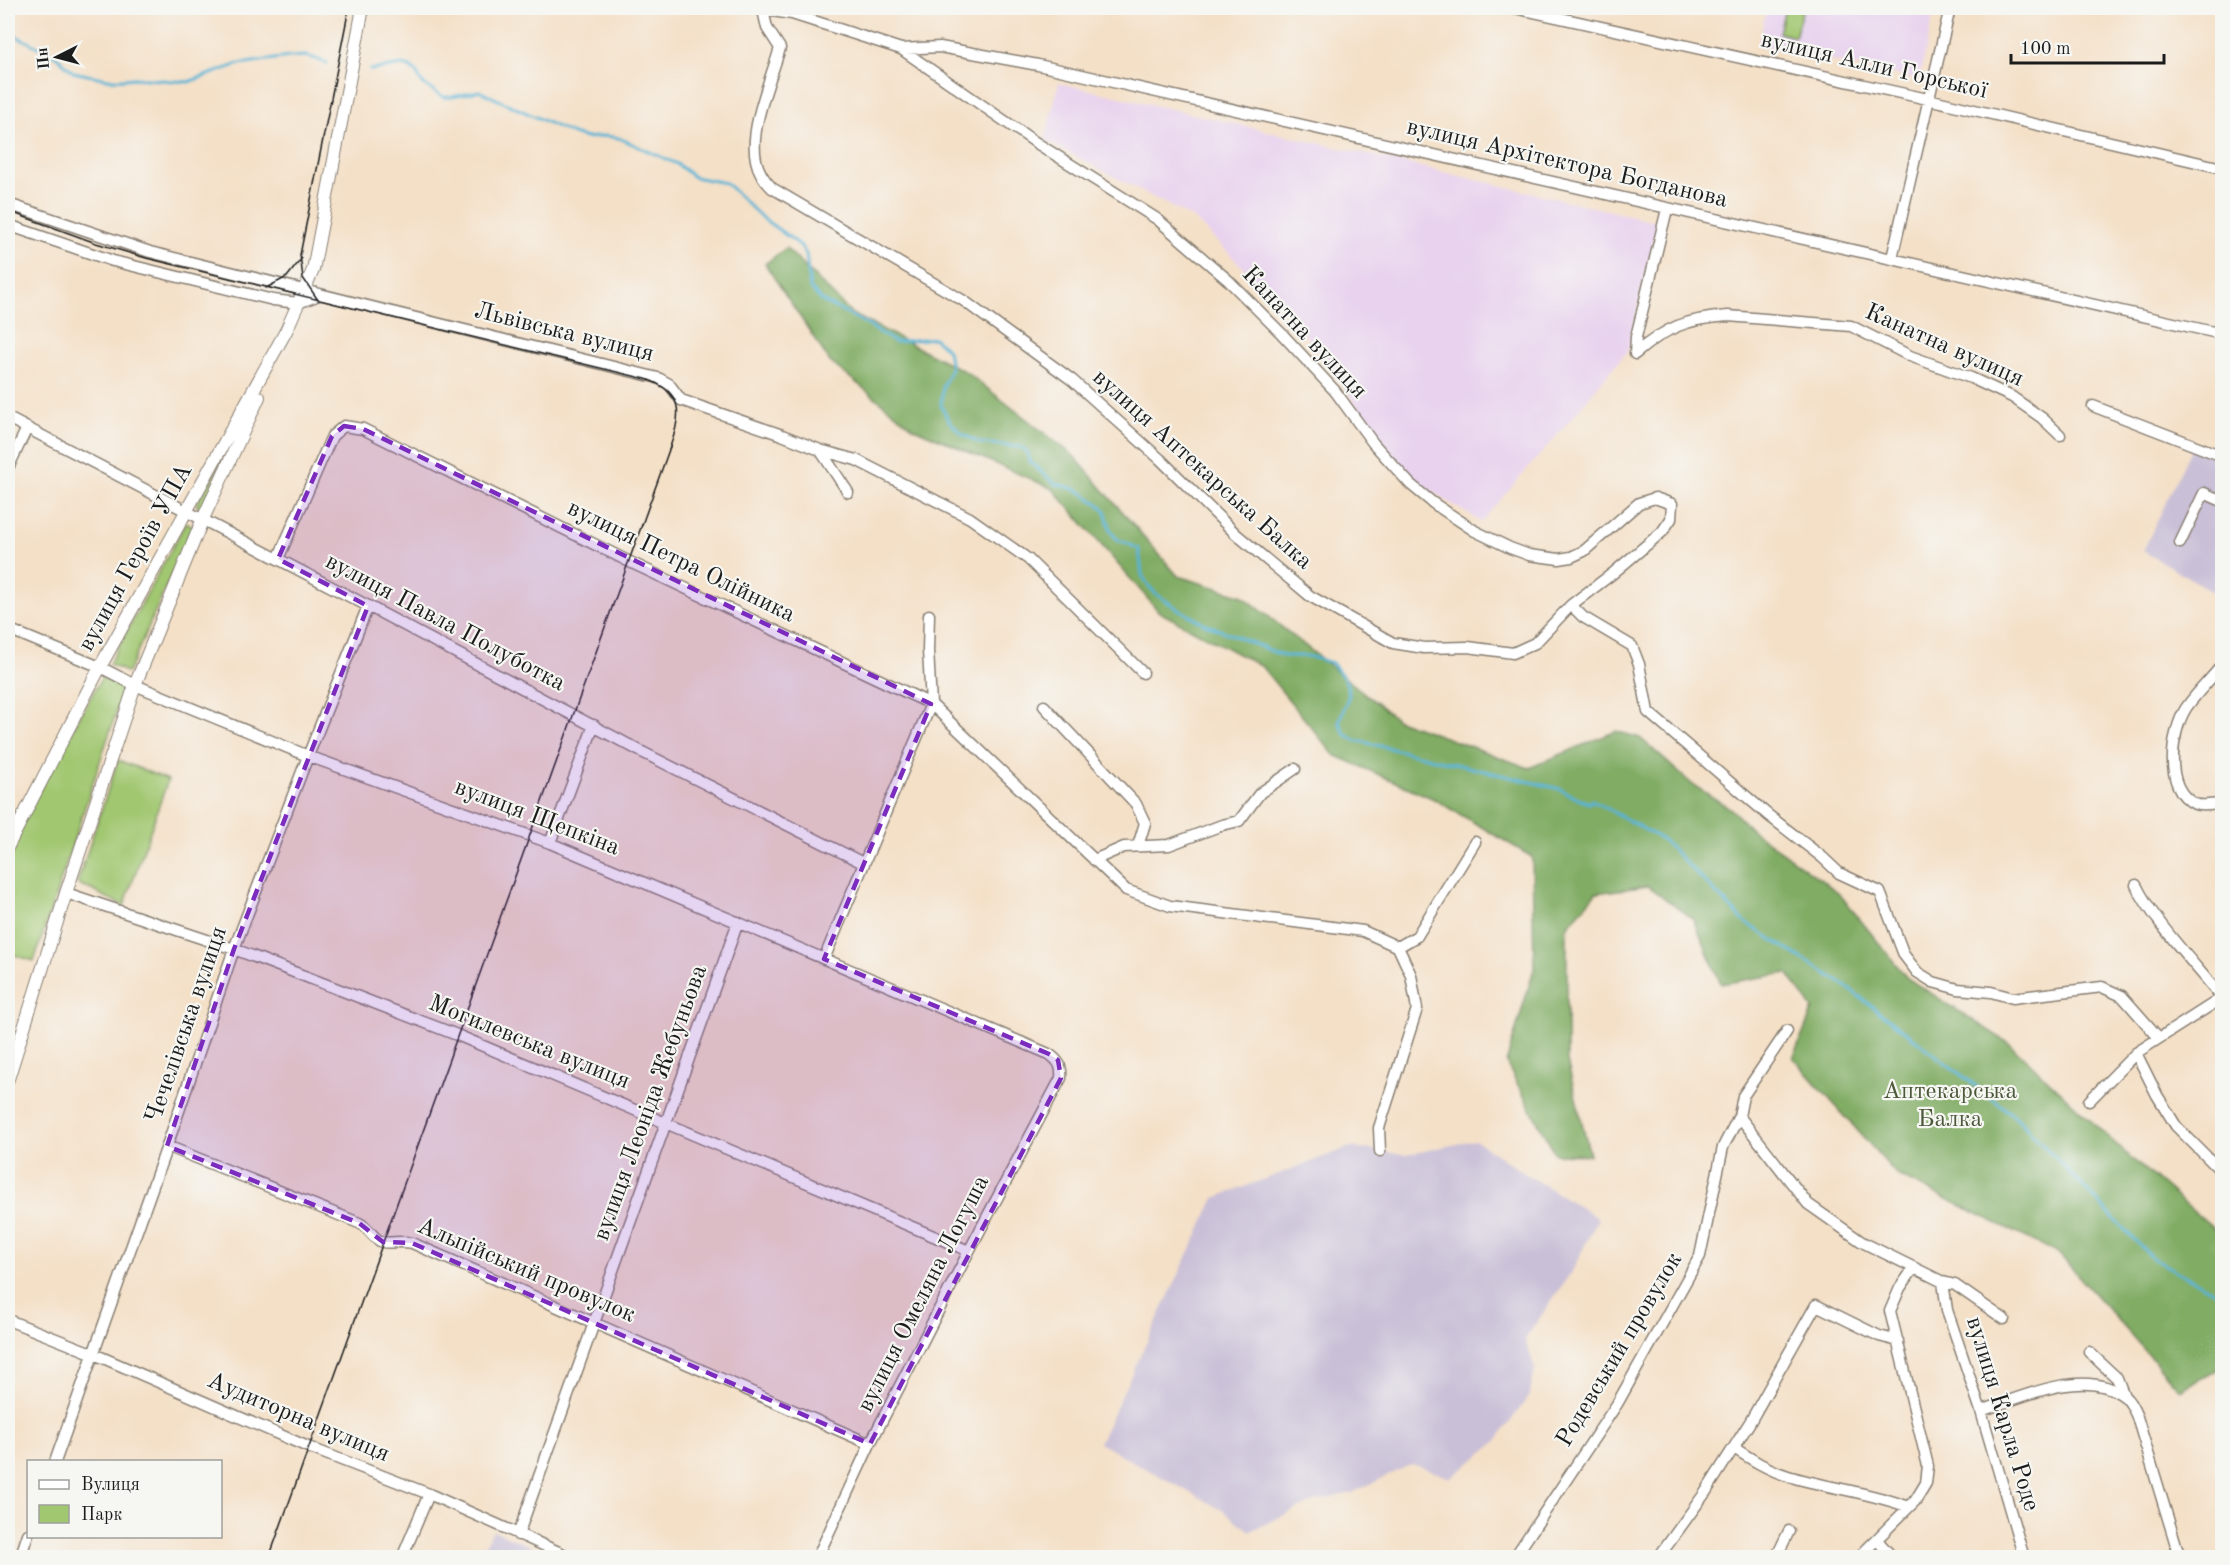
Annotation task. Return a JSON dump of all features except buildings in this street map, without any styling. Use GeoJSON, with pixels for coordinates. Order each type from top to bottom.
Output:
{"type":"FeatureCollection","features":[{"type":"Feature","properties":{"kind":"street"},"geometry":{"type":"LineString","coordinates":[[8,204],[121,244],[303,294],[313,270],[363,8]]}},
{"type":"Feature","properties":{"kind":"street","name":"Канатна вулиця"},"geometry":{"type":"LineString","coordinates":[[752,8],[793,11],[901,49],[1035,142],[1157,219],[1197,252],[1282,334],[1335,391],[1373,443],[1410,484],[1433,503],[1476,531],[1529,555],[1559,559],[1584,551],[1639,503],[1655,498],[1672,504],[1671,519],[1662,532],[1571,605]]}},
{"type":"Feature","properties":{"kind":"street","name":"вулиця Алли Горської"},"geometry":{"type":"LineString","coordinates":[[1515,8],[2223,168]]}},
{"type":"Feature","properties":{"kind":"street"},"geometry":{"type":"LineString","coordinates":[[1892,258],[1950,8]]}},
{"type":"Feature","properties":{"kind":"street","name":"вулиця Аптекарська Балка"},"geometry":{"type":"LineString","coordinates":[[764,9],[767,28],[780,48],[761,111],[756,138],[756,161],[764,179],[772,188],[964,301],[1072,380],[1160,459],[1236,534],[1310,596],[1393,643],[1424,648],[1468,647],[1513,653],[1535,643],[1571,605]]}},
{"type":"Feature","properties":{"kind":"street","name":"вулиця Архітектора Богданова"},"geometry":{"type":"LineString","coordinates":[[901,49],[940,47],[1038,65],[2223,334]]}},
{"type":"Feature","properties":{"kind":"street","name":"Канатна вулиця"},"geometry":{"type":"LineString","coordinates":[[1667,209],[1636,337],[1635,354],[1670,328],[1710,317],[1728,316],[1851,326],[1910,356],[1971,378],[2012,397],[2042,418],[2060,435]]}},
{"type":"Feature","properties":{"kind":"street","name":"Львівська вулиця"},"geometry":{"type":"LineString","coordinates":[[8,225],[113,261],[273,300],[303,294],[319,295],[639,372],[669,384],[681,400],[820,450],[856,460],[970,518],[1028,558],[1143,673]]}},
{"type":"Feature","properties":{"kind":"street","name":"вулиця Героїв УПА"},"geometry":{"type":"LineString","coordinates":[[8,846],[100,667],[281,341],[303,294]]}},
{"type":"Feature","properties":{"kind":"street","name":"вулиця Героїв УПА"},"geometry":{"type":"LineString","coordinates":[[8,1079],[66,893],[135,685],[202,521],[303,294]]}},
{"type":"Feature","properties":{"kind":"street"},"geometry":{"type":"LineString","coordinates":[[2093,406],[2223,456]]}},
{"type":"Feature","properties":{"kind":"street","name":"вулиця Павла Полуботка"},"geometry":{"type":"LineString","coordinates":[[8,418],[644,753],[863,863]]}},
{"type":"Feature","properties":{"kind":"street","name":"вулиця Петра Олійника"},"geometry":{"type":"LineString","coordinates":[[278,559],[332,436],[344,426],[363,429],[645,569],[931,704],[1126,890],[1170,906],[1363,931],[1398,947]]}},
{"type":"Feature","properties":{"kind":"street"},"geometry":{"type":"LineString","coordinates":[[8,468],[27,428]]}},
{"type":"Feature","properties":{"kind":"street"},"geometry":{"type":"LineString","coordinates":[[820,450],[848,492]]}},
{"type":"Feature","properties":{"kind":"street"},"geometry":{"type":"LineString","coordinates":[[2180,543],[2204,493],[2223,501]]}},
{"type":"Feature","properties":{"kind":"street"},"geometry":{"type":"LineString","coordinates":[[1571,605],[1583,617],[1632,646],[1640,664],[1648,712],[1839,873],[1880,892],[1904,955],[1917,972],[1933,982],[1950,987],[1991,992],[2013,998],[2102,987],[2122,996],[2159,1038]]}},
{"type":"Feature","properties":{"kind":"street","name":"Чечелівська вулиця"},"geometry":{"type":"LineString","coordinates":[[55,1460],[234,950],[368,606]]}},
{"type":"Feature","properties":{"kind":"street"},"geometry":{"type":"LineString","coordinates":[[825,959],[931,704],[928,615]]}},
{"type":"Feature","properties":{"kind":"street","name":"вулиця Щепкіна"},"geometry":{"type":"LineString","coordinates":[[8,629],[100,667],[135,685],[308,756],[550,843],[1049,1054]]}},
{"type":"Feature","properties":{"kind":"street"},"geometry":{"type":"LineString","coordinates":[[2223,665],[2186,708],[2176,732],[2172,760],[2177,786],[2184,795],[2196,805],[2223,804]]}},
{"type":"Feature","properties":{"kind":"street"},"geometry":{"type":"LineString","coordinates":[[1044,706],[1136,804],[1145,823],[1138,846]]}},
{"type":"Feature","properties":{"kind":"street"},"geometry":{"type":"LineString","coordinates":[[550,843],[594,725]]}},
{"type":"Feature","properties":{"kind":"street"},"geometry":{"type":"LineString","coordinates":[[1094,860],[1124,847],[1170,845],[1222,825],[1239,821],[1260,793],[1296,769]]}},
{"type":"Feature","properties":{"kind":"street"},"geometry":{"type":"LineString","coordinates":[[1380,1151],[1379,1128],[1417,1009],[1412,975],[1398,947],[1417,936],[1475,842]]}},
{"type":"Feature","properties":{"kind":"street"},"geometry":{"type":"LineString","coordinates":[[2089,1101],[2136,1053],[2223,998],[2162,923],[2136,885]]}},
{"type":"Feature","properties":{"kind":"street","name":"Могилевська вулиця"},"geometry":{"type":"LineString","coordinates":[[66,893],[234,950],[452,1034],[969,1251]]}},
{"type":"Feature","properties":{"kind":"street","name":"вулиця Леоніда Жебуньова"},"geometry":{"type":"LineString","coordinates":[[518,1535],[738,922]]}},
{"type":"Feature","properties":{"kind":"street","name":"Родевський провулок"},"geometry":{"type":"LineString","coordinates":[[1515,1557],[1617,1404],[1700,1256],[1723,1147],[1739,1116],[1743,1096],[1786,1031]]}},
{"type":"Feature","properties":{"kind":"street"},"geometry":{"type":"LineString","coordinates":[[2136,1053],[2176,1126],[2202,1154],[2223,1172]]}},
{"type":"Feature","properties":{"kind":"street","name":"вулиця Омеляна Логуша"},"geometry":{"type":"LineString","coordinates":[[817,1557],[870,1444],[1061,1078],[1062,1069],[1058,1060],[1049,1054]]}},
{"type":"Feature","properties":{"kind":"street"},"geometry":{"type":"LineString","coordinates":[[1739,1116],[1808,1204],[1863,1242],[1955,1286],[2004,1319]]}},
{"type":"Feature","properties":{"kind":"street","name":"Альпійський провулок"},"geometry":{"type":"LineString","coordinates":[[167,1146],[366,1226],[383,1242],[412,1243],[870,1444]]}},
{"type":"Feature","properties":{"kind":"street"},"geometry":{"type":"LineString","coordinates":[[1858,1557],[1909,1507],[1926,1483],[1928,1466],[1890,1311],[1900,1288],[1914,1268]]}},
{"type":"Feature","properties":{"kind":"street","name":"вулиця Карла Роде"},"geometry":{"type":"LineString","coordinates":[[1943,1282],[1947,1310],[1981,1411],[2024,1557]]}},
{"type":"Feature","properties":{"kind":"street"},"geometry":{"type":"LineString","coordinates":[[1658,1557],[1705,1493],[1734,1448],[1816,1305],[1879,1336],[1898,1341]]}},
{"type":"Feature","properties":{"kind":"street","name":"Аудиторна вулиця"},"geometry":{"type":"LineString","coordinates":[[8,1320],[94,1354],[308,1447],[429,1494],[572,1557]]}},
{"type":"Feature","properties":{"kind":"street"},"geometry":{"type":"LineString","coordinates":[[2089,1352],[2117,1378],[2124,1396],[2137,1417],[2180,1557]]}},
{"type":"Feature","properties":{"kind":"street"},"geometry":{"type":"LineString","coordinates":[[1981,1411],[2029,1394],[2079,1382],[2102,1386],[2124,1396]]}},
{"type":"Feature","properties":{"kind":"street"},"geometry":{"type":"LineString","coordinates":[[1734,1448],[1758,1463],[1785,1475],[1891,1500],[1909,1507]]}},
{"type":"Feature","properties":{"kind":"street"},"geometry":{"type":"LineString","coordinates":[[402,1557],[429,1494]]}},
{"type":"Feature","properties":{"kind":"street"},"geometry":{"type":"LineString","coordinates":[[1776,1557],[1789,1531]]}},
{"type":"Feature","properties":{"kind":"street"},"geometry":{"type":"LineString","coordinates":[[20,1557],[27,1537]]}},
{"type":"Feature","properties":{"kind":"street"},"geometry":{"type":"LineString","coordinates":[[1877,1540],[1893,1557]]}},
{"type":"Feature","properties":{"kind":"highlighted area"},"geometry":{"type":"Polygon","coordinates":[[[344,426],[363,429],[931,704],[824,959],[1049,1054],[1058,1060],[1061,1078],[870,1444],[412,1243],[383,1242],[359,1223],[167,1146],[234,949],[368,606],[278,559],[332,436],[344,426]]]}},
{"type":"Feature","properties":{"kind":"shaded area"},"geometry":{"type":"Polygon","coordinates":[[[1767,8],[1935,8],[1919,80],[1758,45],[1767,8]]]}},
{"type":"Feature","properties":{"kind":"shaded area"},"geometry":{"type":"Polygon","coordinates":[[[1059,83],[1658,222],[1628,350],[1481,522],[1416,482],[1382,448],[1350,395],[1288,312],[1194,219],[1045,140],[1059,83]]]}},
{"type":"Feature","properties":{"kind":"shaded area"},"geometry":{"type":"Polygon","coordinates":[[[2192,447],[2222,459],[2222,597],[2143,551],[2192,447]]]}},
{"type":"Feature","properties":{"kind":"shaded area"},"geometry":{"type":"Polygon","coordinates":[[[1475,1140],[1598,1218],[1572,1271],[1525,1339],[1535,1369],[1530,1394],[1496,1442],[1451,1478],[1412,1464],[1352,1493],[1313,1502],[1250,1531],[1222,1510],[1099,1443],[1215,1198],[1350,1147],[1406,1155],[1475,1140]]]}},
{"type":"Feature","properties":{"kind":"shaded area"},"geometry":{"type":"Polygon","coordinates":[[[493,1530],[555,1557],[480,1557],[493,1530]]]}},
{"type":"Feature","properties":{"kind":"green space"},"geometry":{"type":"Polygon","coordinates":[[[1785,8],[1803,8],[1795,37],[1779,33],[1785,8]]]}},
{"type":"Feature","properties":{"kind":"green space","name":"Аптекарська Балка"},"geometry":{"type":"Polygon","coordinates":[[[786,248],[852,314],[966,372],[1074,456],[1178,576],[1243,596],[1398,720],[1529,768],[1616,731],[1640,738],[1693,785],[1730,808],[1752,830],[1838,892],[1907,978],[2010,1044],[2122,1150],[2222,1236],[2222,1367],[2180,1390],[2058,1253],[1897,1175],[1793,1058],[1813,1009],[1787,973],[1721,984],[1693,919],[1648,886],[1596,893],[1567,927],[1567,1061],[1590,1155],[1555,1154],[1506,1063],[1534,969],[1532,857],[1434,799],[1334,755],[1261,666],[1159,612],[1053,489],[914,428],[830,362],[765,264],[786,248]]]}},
{"type":"Feature","properties":{"kind":"green space"},"geometry":{"type":"Polygon","coordinates":[[[224,457],[202,507],[198,507],[196,504],[224,457]]]}},
{"type":"Feature","properties":{"kind":"green space"},"geometry":{"type":"Polygon","coordinates":[[[186,522],[193,526],[128,673],[109,664],[186,522]]]}},
{"type":"Feature","properties":{"kind":"green space"},"geometry":{"type":"Polygon","coordinates":[[[102,677],[121,687],[122,695],[34,961],[8,953],[8,845],[102,677]]]}},
{"type":"Feature","properties":{"kind":"green space"},"geometry":{"type":"Polygon","coordinates":[[[118,760],[168,780],[124,906],[77,883],[118,760]]]}},
{"type":"Feature","properties":{"kind":"waterway"},"geometry":{"type":"LineString","coordinates":[[8,29],[14,35],[56,56],[73,72],[113,80],[134,78],[188,82],[239,64],[289,57],[307,56],[327,63]]}},
{"type":"Feature","properties":{"kind":"waterway"},"geometry":{"type":"LineString","coordinates":[[370,70],[403,65],[410,67],[422,83],[443,97],[479,91],[575,135],[587,138],[606,136],[619,138],[677,164],[694,177],[726,183],[761,217],[800,245],[806,254],[810,288],[822,301],[895,342],[934,338],[948,350],[951,368],[943,386],[941,406],[950,422],[962,434],[980,443],[1021,447],[1027,452],[1031,463],[1054,483],[1078,490],[1100,505],[1105,510],[1111,532],[1117,539],[1139,549],[1142,575],[1156,594],[1203,623],[1284,656],[1308,656],[1332,663],[1346,681],[1349,695],[1339,722],[1345,734],[1355,740],[1560,789],[1589,803],[1592,800],[1663,840],[1747,924],[1843,984],[2016,1117],[2152,1258],[2222,1296]]}},
{"type":"Feature","properties":{"kind":"tram line"},"geometry":{"type":"LineString","coordinates":[[318,300],[303,278],[300,255],[349,8]]}},
{"type":"Feature","properties":{"kind":"tram line"},"geometry":{"type":"LineString","coordinates":[[8,211],[96,243],[146,258],[646,379],[667,390],[677,406],[677,424],[670,447],[269,1558]]}},
{"type":"Feature","properties":{"kind":"tram line"},"geometry":{"type":"LineString","coordinates":[[266,288],[287,277],[302,258]]}}]}
